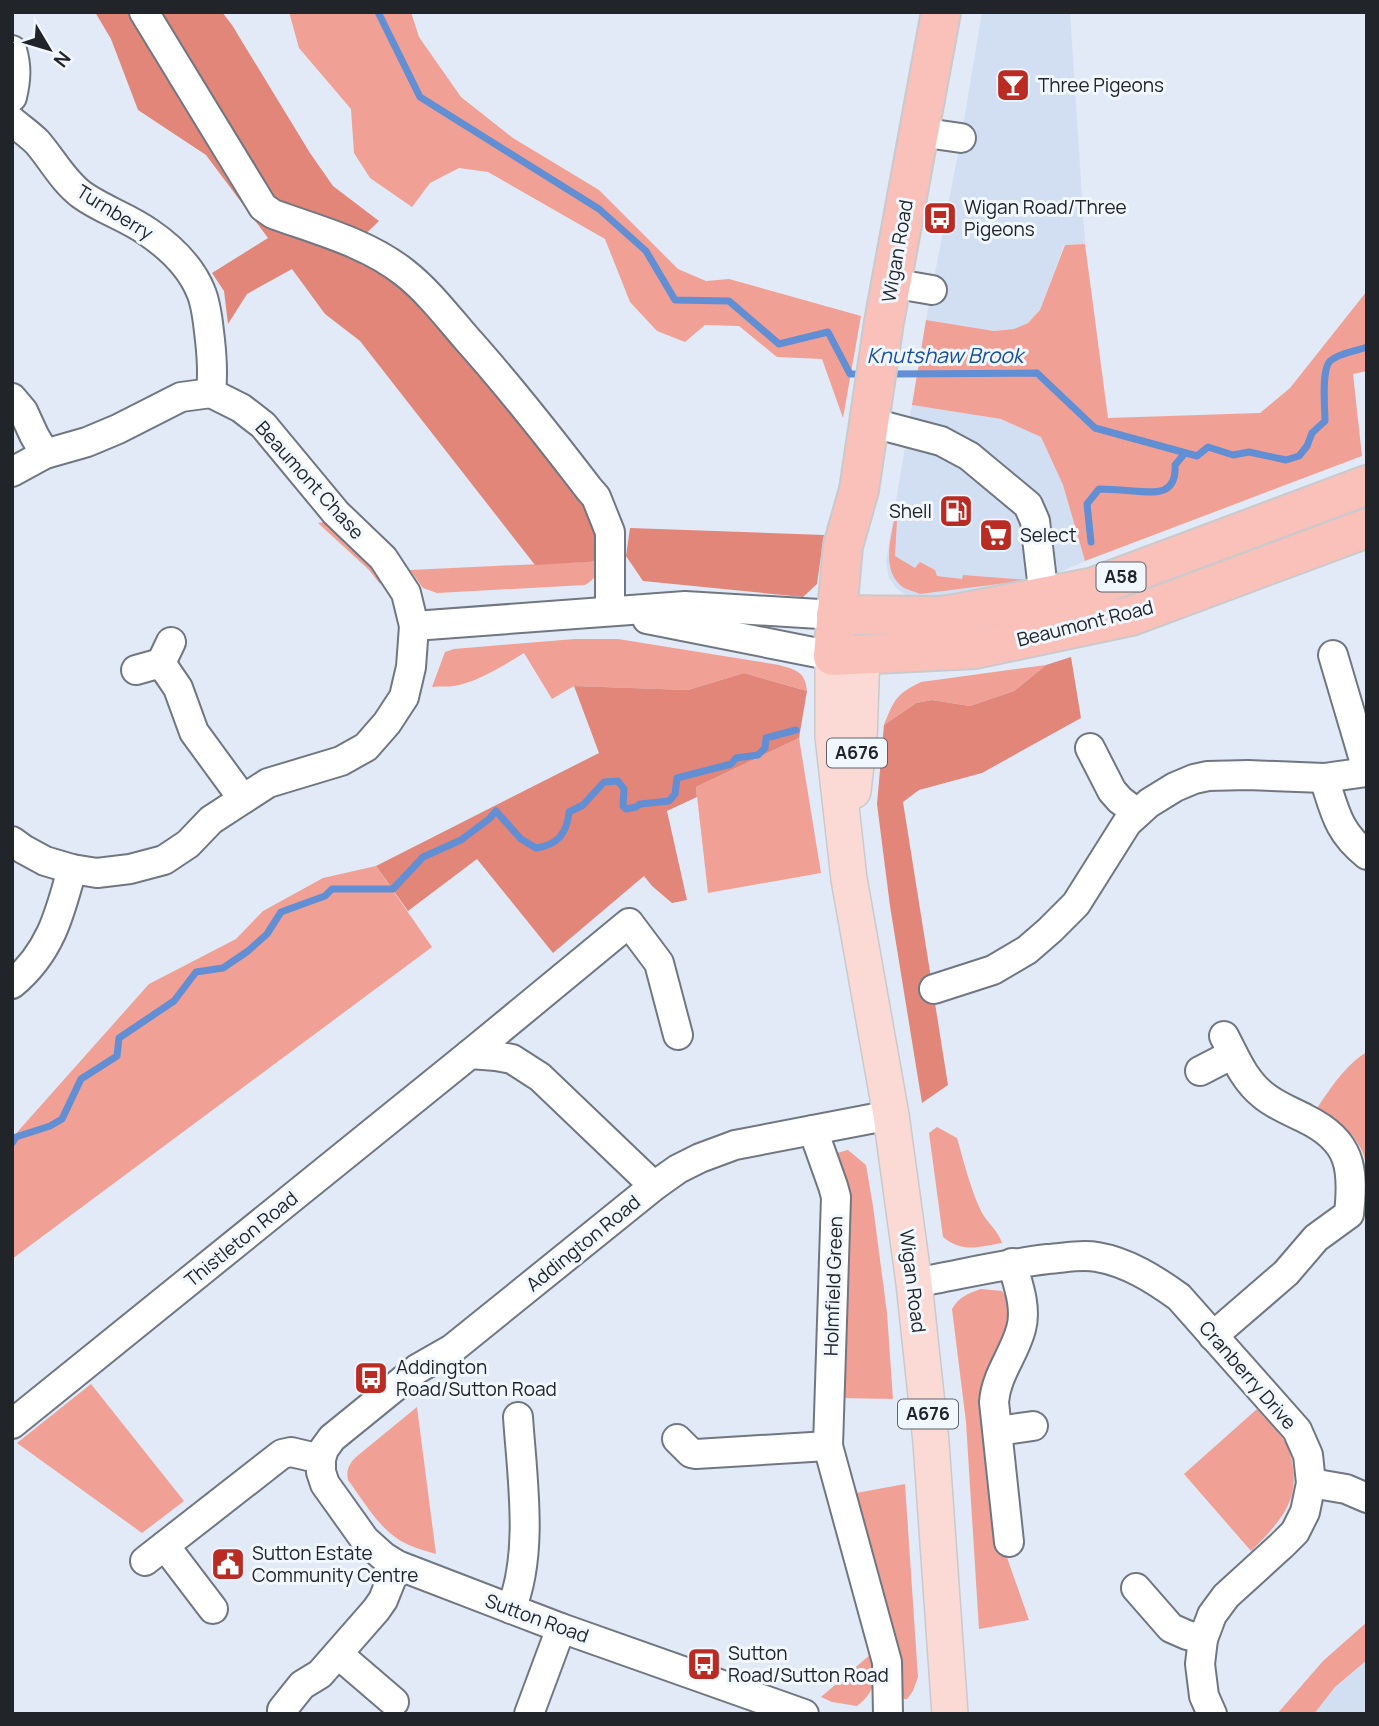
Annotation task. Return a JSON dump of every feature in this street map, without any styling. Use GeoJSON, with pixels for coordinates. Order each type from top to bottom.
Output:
{"type":"FeatureCollection","features":[{"type":"Feature","properties":{"kind":"highway","name":"Wigan Road"},"geometry":{"type":"LineString","coordinates":[[847,656],[850,615],[843,546],[859,490],[884,321],[941,12]]}},
{"type":"Feature","properties":{"kind":"highway","name":"Beaumont Road"},"geometry":{"type":"LineString","coordinates":[[847,656],[975,649],[1046,615],[1094,587],[1367,485]]}},
{"type":"Feature","properties":{"kind":"highway","name":"Beaumont Road"},"geometry":{"type":"LineString","coordinates":[[850,615],[1131,616],[1367,528]]}},
{"type":"Feature","properties":{"kind":"main road","name":"Wigan Road"},"geometry":{"type":"LineString","coordinates":[[847,656],[859,738],[846,851],[891,1115],[914,1283],[935,1483],[950,1714]]}},
{"type":"Feature","properties":{"kind":"street"},"geometry":{"type":"LineString","coordinates":[[144,12],[264,207],[273,214],[352,243],[404,272],[432,298],[515,393],[596,497],[610,532],[610,611]]}},
{"type":"Feature","properties":{"kind":"street"},"geometry":{"type":"LineString","coordinates":[[12,50],[16,63],[16,81],[12,97]]}},
{"type":"Feature","properties":{"kind":"street","name":"Turnberry"},"geometry":{"type":"LineString","coordinates":[[12,121],[36,141],[80,194],[149,232],[170,249],[191,273],[202,293],[208,320],[214,373],[211,393]]}},
{"type":"Feature","properties":{"kind":"street"},"geometry":{"type":"LineString","coordinates":[[919,132],[961,138]]}},
{"type":"Feature","properties":{"kind":"street"},"geometry":{"type":"LineString","coordinates":[[891,283],[932,290]]}},
{"type":"Feature","properties":{"kind":"street"},"geometry":{"type":"LineString","coordinates":[[12,472],[45,454],[87,442],[118,429],[181,397],[211,393]]}},
{"type":"Feature","properties":{"kind":"street","name":"Beaumont Chase"},"geometry":{"type":"LineString","coordinates":[[12,841],[45,861],[97,873],[130,869],[164,860],[188,844],[211,820],[268,783],[341,761],[366,747],[387,723],[404,697],[411,667],[414,625],[406,593],[383,558],[336,513],[263,425],[241,408],[211,393]]}},
{"type":"Feature","properties":{"kind":"street"},"geometry":{"type":"LineString","coordinates":[[12,398],[23,411],[45,454]]}},
{"type":"Feature","properties":{"kind":"street"},"geometry":{"type":"LineString","coordinates":[[869,422],[941,441],[969,456],[1028,505],[1035,521],[1046,615]]}},
{"type":"Feature","properties":{"kind":"street"},"geometry":{"type":"LineString","coordinates":[[414,625],[685,606],[850,615]]}},
{"type":"Feature","properties":{"kind":"street"},"geometry":{"type":"LineString","coordinates":[[610,611],[847,656]]}},
{"type":"Feature","properties":{"kind":"street"},"geometry":{"type":"LineString","coordinates":[[934,989],[993,970],[1027,950],[1076,904],[1127,823],[1154,799],[1175,787],[1208,776],[1324,778],[1367,771],[1333,695],[1333,654]]}},
{"type":"Feature","properties":{"kind":"street"},"geometry":{"type":"LineString","coordinates":[[156,658],[178,688],[194,732],[243,799]]}},
{"type":"Feature","properties":{"kind":"street"},"geometry":{"type":"LineString","coordinates":[[1090,748],[1094,781],[1112,791],[1137,813]]}},
{"type":"Feature","properties":{"kind":"street"},"geometry":{"type":"LineString","coordinates":[[1324,778],[1342,830],[1353,844],[1367,855]]}},
{"type":"Feature","properties":{"kind":"street"},"geometry":{"type":"LineString","coordinates":[[12,984],[40,953],[55,927],[72,869]]}},
{"type":"Feature","properties":{"kind":"street","name":"Thistleton Road"},"geometry":{"type":"LineString","coordinates":[[12,1424],[629,923],[659,963],[678,1035]]}},
{"type":"Feature","properties":{"kind":"street"},"geometry":{"type":"LineString","coordinates":[[1200,1071],[1228,1045],[1245,1076],[1264,1096],[1325,1130],[1337,1142],[1350,1166],[1358,1219],[1316,1238],[1286,1273],[1213,1336]]}},
{"type":"Feature","properties":{"kind":"street"},"geometry":{"type":"LineString","coordinates":[[470,1054],[512,1059],[540,1077],[654,1186]]}},
{"type":"Feature","properties":{"kind":"street","name":"Addington Road"},"geometry":{"type":"LineString","coordinates":[[321,1459],[332,1438],[394,1387],[417,1369],[452,1349],[678,1168],[735,1145],[891,1115]]}},
{"type":"Feature","properties":{"kind":"street","name":"Holmfield Green"},"geometry":{"type":"LineString","coordinates":[[813,1130],[836,1197],[828,1446],[887,1662],[888,1714]]}},
{"type":"Feature","properties":{"kind":"street","name":"Cranberry Drive"},"geometry":{"type":"LineString","coordinates":[[914,1283],[1012,1263],[1085,1255],[1108,1259],[1134,1269],[1179,1297],[1297,1430],[1308,1455],[1311,1483],[1305,1512],[1295,1532],[1226,1596],[1212,1615],[1203,1639],[1200,1664],[1208,1713]]}},
{"type":"Feature","properties":{"kind":"street"},"geometry":{"type":"LineString","coordinates":[[1009,1542],[994,1402],[997,1381],[1022,1326],[1022,1299],[1012,1263]]}},
{"type":"Feature","properties":{"kind":"street"},"geometry":{"type":"LineString","coordinates":[[511,1609],[517,1594],[526,1529],[518,1417]]}},
{"type":"Feature","properties":{"kind":"street"},"geometry":{"type":"LineString","coordinates":[[998,1431],[1033,1426]]}},
{"type":"Feature","properties":{"kind":"street"},"geometry":{"type":"LineString","coordinates":[[677,1439],[691,1453],[696,1454],[828,1446]]}},
{"type":"Feature","properties":{"kind":"street"},"geometry":{"type":"LineString","coordinates":[[213,1609],[155,1553],[282,1454],[291,1452],[321,1459]]}},
{"type":"Feature","properties":{"kind":"street","name":"Sutton Road"},"geometry":{"type":"LineString","coordinates":[[321,1459],[325,1484],[356,1529],[374,1549],[397,1565],[561,1628],[804,1714]]}},
{"type":"Feature","properties":{"kind":"street"},"geometry":{"type":"LineString","coordinates":[[1311,1483],[1346,1489],[1367,1498]]}},
{"type":"Feature","properties":{"kind":"street"},"geometry":{"type":"LineString","coordinates":[[282,1710],[302,1685],[329,1664],[376,1610],[383,1600],[397,1565]]}},
{"type":"Feature","properties":{"kind":"street"},"geometry":{"type":"LineString","coordinates":[[1136,1588],[1151,1623],[1203,1639]]}},
{"type":"Feature","properties":{"kind":"street"},"geometry":{"type":"LineString","coordinates":[[529,1714],[561,1628]]}},
{"type":"Feature","properties":{"kind":"street"},"geometry":{"type":"LineString","coordinates":[[329,1664],[394,1702]]}},
{"type":"Feature","properties":{"kind":"shaded area"},"geometry":{"type":"Polygon","coordinates":[[[95,12],[222,12],[333,186],[379,221],[351,248],[401,277],[592,502],[604,561],[535,565],[360,341],[325,314],[292,269],[247,294],[228,324],[224,291],[212,273],[268,238],[206,155],[138,110],[111,39],[95,12]]]}},
{"type":"Feature","properties":{"kind":"shaded area"},"geometry":{"type":"Polygon","coordinates":[[[289,12],[411,12],[419,37],[461,97],[513,138],[599,190],[678,269],[706,281],[729,279],[861,316],[843,418],[822,359],[777,357],[739,326],[705,325],[685,342],[657,331],[630,302],[605,239],[488,172],[459,168],[430,183],[412,207],[370,178],[354,153],[351,109],[299,48],[289,12]]]}},
{"type":"Feature","properties":{"kind":"shaded area"},"geometry":{"type":"Polygon","coordinates":[[[982,12],[1070,12],[1085,244],[1064,245],[1040,310],[1028,323],[1014,329],[994,331],[926,320],[982,12]]]}},
{"type":"Feature","properties":{"kind":"shaded area"},"geometry":{"type":"Polygon","coordinates":[[[1085,244],[1108,418],[1260,413],[1290,388],[1367,291],[1367,371],[1353,374],[1362,456],[1085,561],[1063,485],[1041,437],[1001,419],[912,405],[926,320],[994,331],[1014,329],[1028,323],[1040,310],[1065,245],[1085,244]]]}},
{"type":"Feature","properties":{"kind":"shaded area"},"geometry":{"type":"Polygon","coordinates":[[[912,405],[1001,419],[1041,437],[1063,485],[1085,561],[1053,575],[925,599],[908,596],[897,589],[889,578],[886,561],[912,405]]]}},
{"type":"Feature","properties":{"kind":"shaded area"},"geometry":{"type":"Polygon","coordinates":[[[898,502],[895,556],[915,568],[920,562],[935,570],[937,576],[962,579],[963,575],[1029,580],[920,594],[904,588],[891,571],[889,560],[898,502]]]}},
{"type":"Feature","properties":{"kind":"shaded area"},"geometry":{"type":"Polygon","coordinates":[[[324,522],[372,566],[381,579],[380,584],[369,570],[318,523],[324,522]]]}},
{"type":"Feature","properties":{"kind":"shaded area"},"geometry":{"type":"Polygon","coordinates":[[[630,528],[824,535],[817,584],[803,597],[643,581],[626,556],[630,528]]]}},
{"type":"Feature","properties":{"kind":"shaded area"},"geometry":{"type":"Polygon","coordinates":[[[604,561],[596,575],[585,585],[437,593],[423,588],[410,570],[604,561]]]}},
{"type":"Feature","properties":{"kind":"shaded area"},"geometry":{"type":"Polygon","coordinates":[[[575,639],[618,639],[779,665],[799,672],[807,691],[744,673],[688,690],[574,686],[552,699],[524,653],[472,681],[454,686],[432,687],[445,652],[575,639]]]}},
{"type":"Feature","properties":{"kind":"shaded area"},"geometry":{"type":"Polygon","coordinates":[[[1071,657],[1081,718],[982,773],[919,790],[903,802],[948,1085],[922,1103],[890,906],[877,804],[884,725],[916,703],[932,700],[970,706],[1014,691],[1046,665],[1071,657]]]}},
{"type":"Feature","properties":{"kind":"shaded area"},"geometry":{"type":"Polygon","coordinates":[[[1046,665],[1014,691],[970,706],[932,700],[916,703],[884,725],[897,699],[906,690],[921,682],[1046,665]]]}},
{"type":"Feature","properties":{"kind":"shaded area"},"geometry":{"type":"Polygon","coordinates":[[[744,673],[807,691],[799,738],[696,787],[697,797],[667,811],[687,900],[672,903],[644,876],[553,953],[477,859],[408,911],[376,866],[599,753],[574,686],[688,690],[744,673]]]}},
{"type":"Feature","properties":{"kind":"shaded area"},"geometry":{"type":"Polygon","coordinates":[[[799,738],[821,873],[708,893],[696,787],[799,738]]]}},
{"type":"Feature","properties":{"kind":"shaded area"},"geometry":{"type":"Polygon","coordinates":[[[376,866],[432,947],[12,1259],[12,1138],[149,984],[236,939],[263,911],[323,878],[376,866]]]}},
{"type":"Feature","properties":{"kind":"shaded area"},"geometry":{"type":"Polygon","coordinates":[[[1367,1052],[1367,1170],[1363,1153],[1350,1132],[1317,1108],[1345,1070],[1367,1052]]]}},
{"type":"Feature","properties":{"kind":"shaded area"},"geometry":{"type":"Polygon","coordinates":[[[937,1127],[957,1138],[977,1202],[1002,1243],[964,1247],[943,1237],[929,1133],[937,1127]]]}},
{"type":"Feature","properties":{"kind":"shaded area"},"geometry":{"type":"Polygon","coordinates":[[[848,1150],[866,1165],[887,1313],[893,1399],[841,1398],[833,1154],[848,1150]]]}},
{"type":"Feature","properties":{"kind":"shaded area"},"geometry":{"type":"Polygon","coordinates":[[[981,1289],[1002,1291],[1010,1304],[1015,1301],[1006,1343],[1004,1549],[1029,1620],[979,1629],[966,1422],[952,1309],[964,1296],[981,1289]]]}},
{"type":"Feature","properties":{"kind":"shaded area"},"geometry":{"type":"Polygon","coordinates":[[[91,1384],[184,1501],[142,1533],[17,1443],[91,1384]]]}},
{"type":"Feature","properties":{"kind":"shaded area"},"geometry":{"type":"Polygon","coordinates":[[[417,1407],[436,1554],[409,1545],[390,1533],[368,1508],[347,1476],[356,1457],[417,1407]]]}},
{"type":"Feature","properties":{"kind":"shaded area"},"geometry":{"type":"Polygon","coordinates":[[[1257,1409],[1287,1445],[1294,1481],[1283,1514],[1251,1551],[1184,1474],[1257,1409]]]}},
{"type":"Feature","properties":{"kind":"shaded area"},"geometry":{"type":"Polygon","coordinates":[[[905,1484],[918,1677],[907,1699],[904,1699],[898,1690],[851,1494],[905,1484]]]}},
{"type":"Feature","properties":{"kind":"shaded area"},"geometry":{"type":"Polygon","coordinates":[[[1367,1622],[1367,1660],[1335,1687],[1314,1714],[1277,1714],[1323,1661],[1367,1622]]]}},
{"type":"Feature","properties":{"kind":"shaded area"},"geometry":{"type":"Polygon","coordinates":[[[871,1654],[873,1683],[864,1700],[857,1706],[832,1702],[821,1697],[871,1654]]]}},
{"type":"Feature","properties":{"kind":"shaded area"},"geometry":{"type":"Polygon","coordinates":[[[1367,1660],[1367,1714],[1314,1714],[1335,1687],[1367,1660]]]}},
{"type":"Feature","properties":{"kind":"waterway","name":"Knutshaw Brook"},"geometry":{"type":"LineString","coordinates":[[378,12],[420,97],[599,209],[646,251],[675,300],[729,301],[779,344],[828,332],[850,374],[864,374]]}},
{"type":"Feature","properties":{"kind":"waterway","name":"Knutshaw Brook"},"geometry":{"type":"LineString","coordinates":[[889,374],[1037,373],[1095,428],[1197,456],[1208,447],[1233,455],[1249,452],[1286,460],[1299,456],[1312,433],[1325,421],[1324,381],[1330,361],[1367,347]]}},
{"type":"Feature","properties":{"kind":"waterway"},"geometry":{"type":"LineString","coordinates":[[1091,542],[1087,504],[1099,489],[1150,492],[1163,490],[1173,482],[1175,465],[1185,453]]}},
{"type":"Feature","properties":{"kind":"waterway"},"geometry":{"type":"LineString","coordinates":[[12,1143],[16,1137],[50,1126],[62,1119],[81,1079],[117,1056],[119,1038],[174,1001],[196,972],[223,968],[248,951],[267,934],[281,912],[325,896],[332,889],[393,889],[423,857],[461,840],[496,811],[521,839],[536,848],[550,844],[563,832],[569,812],[583,805],[604,782],[618,781],[624,789],[623,806],[626,809],[640,804],[669,801],[675,794],[677,778],[731,764],[736,758],[758,755],[765,748],[766,738],[796,730]]}},
{"type":"Feature","properties":{"kind":"place","name":"Three Pigeons"},"geometry":{"type":"Point","coordinates":[1013,85]}},
{"type":"Feature","properties":{"kind":"place","name":"Wigan Road/Three Pigeons"},"geometry":{"type":"Point","coordinates":[940,218]}},
{"type":"Feature","properties":{"kind":"place","name":"Shell"},"geometry":{"type":"Point","coordinates":[956,511]}},
{"type":"Feature","properties":{"kind":"place","name":"Select"},"geometry":{"type":"Point","coordinates":[996,535]}},
{"type":"Feature","properties":{"kind":"place","name":"Addington Road/Sutton Road"},"geometry":{"type":"Point","coordinates":[371,1378]}},
{"type":"Feature","properties":{"kind":"place","name":"Sutton Estate Community Centre"},"geometry":{"type":"Point","coordinates":[228,1564]}},
{"type":"Feature","properties":{"kind":"place","name":"Sutton Road/Sutton Road"},"geometry":{"type":"Point","coordinates":[704,1664]}}]}
